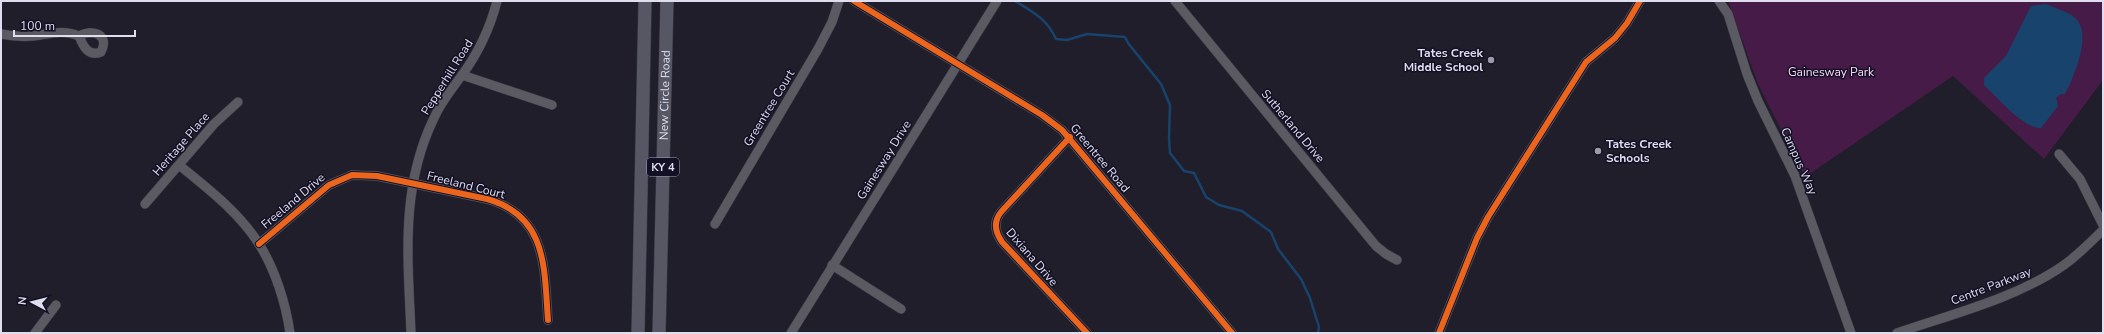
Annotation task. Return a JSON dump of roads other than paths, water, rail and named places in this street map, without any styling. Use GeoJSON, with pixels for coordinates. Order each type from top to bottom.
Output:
{"type":"FeatureCollection","features":[{"type":"Feature","properties":{"kind":"highway","name":"New Circle Road"},"geometry":{"type":"LineString","coordinates":[[638,333],[646,1]]}},
{"type":"Feature","properties":{"kind":"highway","name":"New Circle Road"},"geometry":{"type":"LineString","coordinates":[[659,333],[667,1]]}},
{"type":"Feature","properties":{"kind":"street","name":"Pepperhill Road"},"geometry":{"type":"LineString","coordinates":[[411,333],[408,215],[412,183],[434,118],[445,98],[481,45],[488,30],[497,1]]}},
{"type":"Feature","properties":{"kind":"street","name":"Greentree Court"},"geometry":{"type":"LineString","coordinates":[[715,224],[818,49],[832,22],[839,1]]}},
{"type":"Feature","properties":{"kind":"street","name":"Greentree Road"},"geometry":{"type":"LineString","coordinates":[[855,1],[1042,115],[1070,137],[1232,333]]}},
{"type":"Feature","properties":{"kind":"street","name":"Gainesway Drive"},"geometry":{"type":"LineString","coordinates":[[791,333],[997,1]]}},
{"type":"Feature","properties":{"kind":"street","name":"Sutherland Drive"},"geometry":{"type":"LineString","coordinates":[[1175,1],[1376,246],[1397,260]]}},
{"type":"Feature","properties":{"kind":"street","name":"Campus Way"},"geometry":{"type":"LineString","coordinates":[[1719,1],[1728,14],[1747,74],[1758,101],[1795,176],[1851,333]]}},
{"type":"Feature","properties":{"kind":"street"},"geometry":{"type":"LineString","coordinates":[[1439,333],[1477,238],[1486,221],[1586,62],[1615,38],[1627,23],[1639,2]]}},
{"type":"Feature","properties":{"kind":"street"},"geometry":{"type":"LineString","coordinates":[[1,34],[26,36],[67,32],[79,36]]}},
{"type":"Feature","properties":{"kind":"street"},"geometry":{"type":"LineString","coordinates":[[462,75],[552,105]]}},
{"type":"Feature","properties":{"kind":"street","name":"Heritage Place"},"geometry":{"type":"LineString","coordinates":[[145,204],[214,124],[238,102]]}},
{"type":"Feature","properties":{"kind":"street","name":"Dixiana Drive"},"geometry":{"type":"LineString","coordinates":[[1070,137],[1001,212],[995,228],[997,236],[1002,242],[1087,333]]}},
{"type":"Feature","properties":{"kind":"street"},"geometry":{"type":"LineString","coordinates":[[2059,154],[2080,179],[2103,225]]}},
{"type":"Feature","properties":{"kind":"street"},"geometry":{"type":"LineString","coordinates":[[179,165],[227,205],[259,244],[281,296],[290,333]]}},
{"type":"Feature","properties":{"kind":"street","name":"Freeland Drive"},"geometry":{"type":"LineString","coordinates":[[259,244],[329,185],[343,177],[364,175],[412,183]]}},
{"type":"Feature","properties":{"kind":"street","name":"Freeland Court"},"geometry":{"type":"LineString","coordinates":[[412,183],[500,202],[510,208],[524,221],[538,242],[543,257],[548,320]]}},
{"type":"Feature","properties":{"kind":"street","name":"Centre Parkway"},"geometry":{"type":"LineString","coordinates":[[1897,333],[2001,297],[2034,283],[2074,257],[2103,230]]}},
{"type":"Feature","properties":{"kind":"street"},"geometry":{"type":"LineString","coordinates":[[832,265],[901,309]]}},
{"type":"Feature","properties":{"kind":"street"},"geometry":{"type":"LineString","coordinates":[[35,333],[56,305]]}},
{"type":"Feature","properties":{"kind":"water"},"geometry":{"type":"Polygon","coordinates":[[[2046,4],[2066,12],[2076,19],[2080,26],[2082,45],[2077,67],[2069,87],[2065,94],[2061,94],[2056,98],[2058,106],[2041,128],[2034,127],[2013,113],[1984,85],[1984,78],[2006,56],[2031,6],[2046,4]]]}},
{"type":"Feature","properties":{"kind":"waterway"},"geometry":{"type":"LineString","coordinates":[[1015,1],[1044,21],[1056,39],[1067,40],[1087,34],[1125,37],[1128,43],[1161,84],[1170,105],[1170,153],[1184,171],[1194,173],[1206,197],[1219,205],[1242,211],[1271,232],[1278,249],[1301,279],[1310,298],[1319,327],[1318,333]]}},
{"type":"Feature","properties":{"kind":"place","name":"Tates Creek Middle School"},"geometry":{"type":"Point","coordinates":[1491,60]}},
{"type":"Feature","properties":{"kind":"place","name":"Tates Creek Schools"},"geometry":{"type":"Point","coordinates":[1598,151]}},
{"type":"Feature","properties":{"kind":"park label","name":"Gainesway Park"},"geometry":{"type":"Point","coordinates":[1831,72]}}]}
